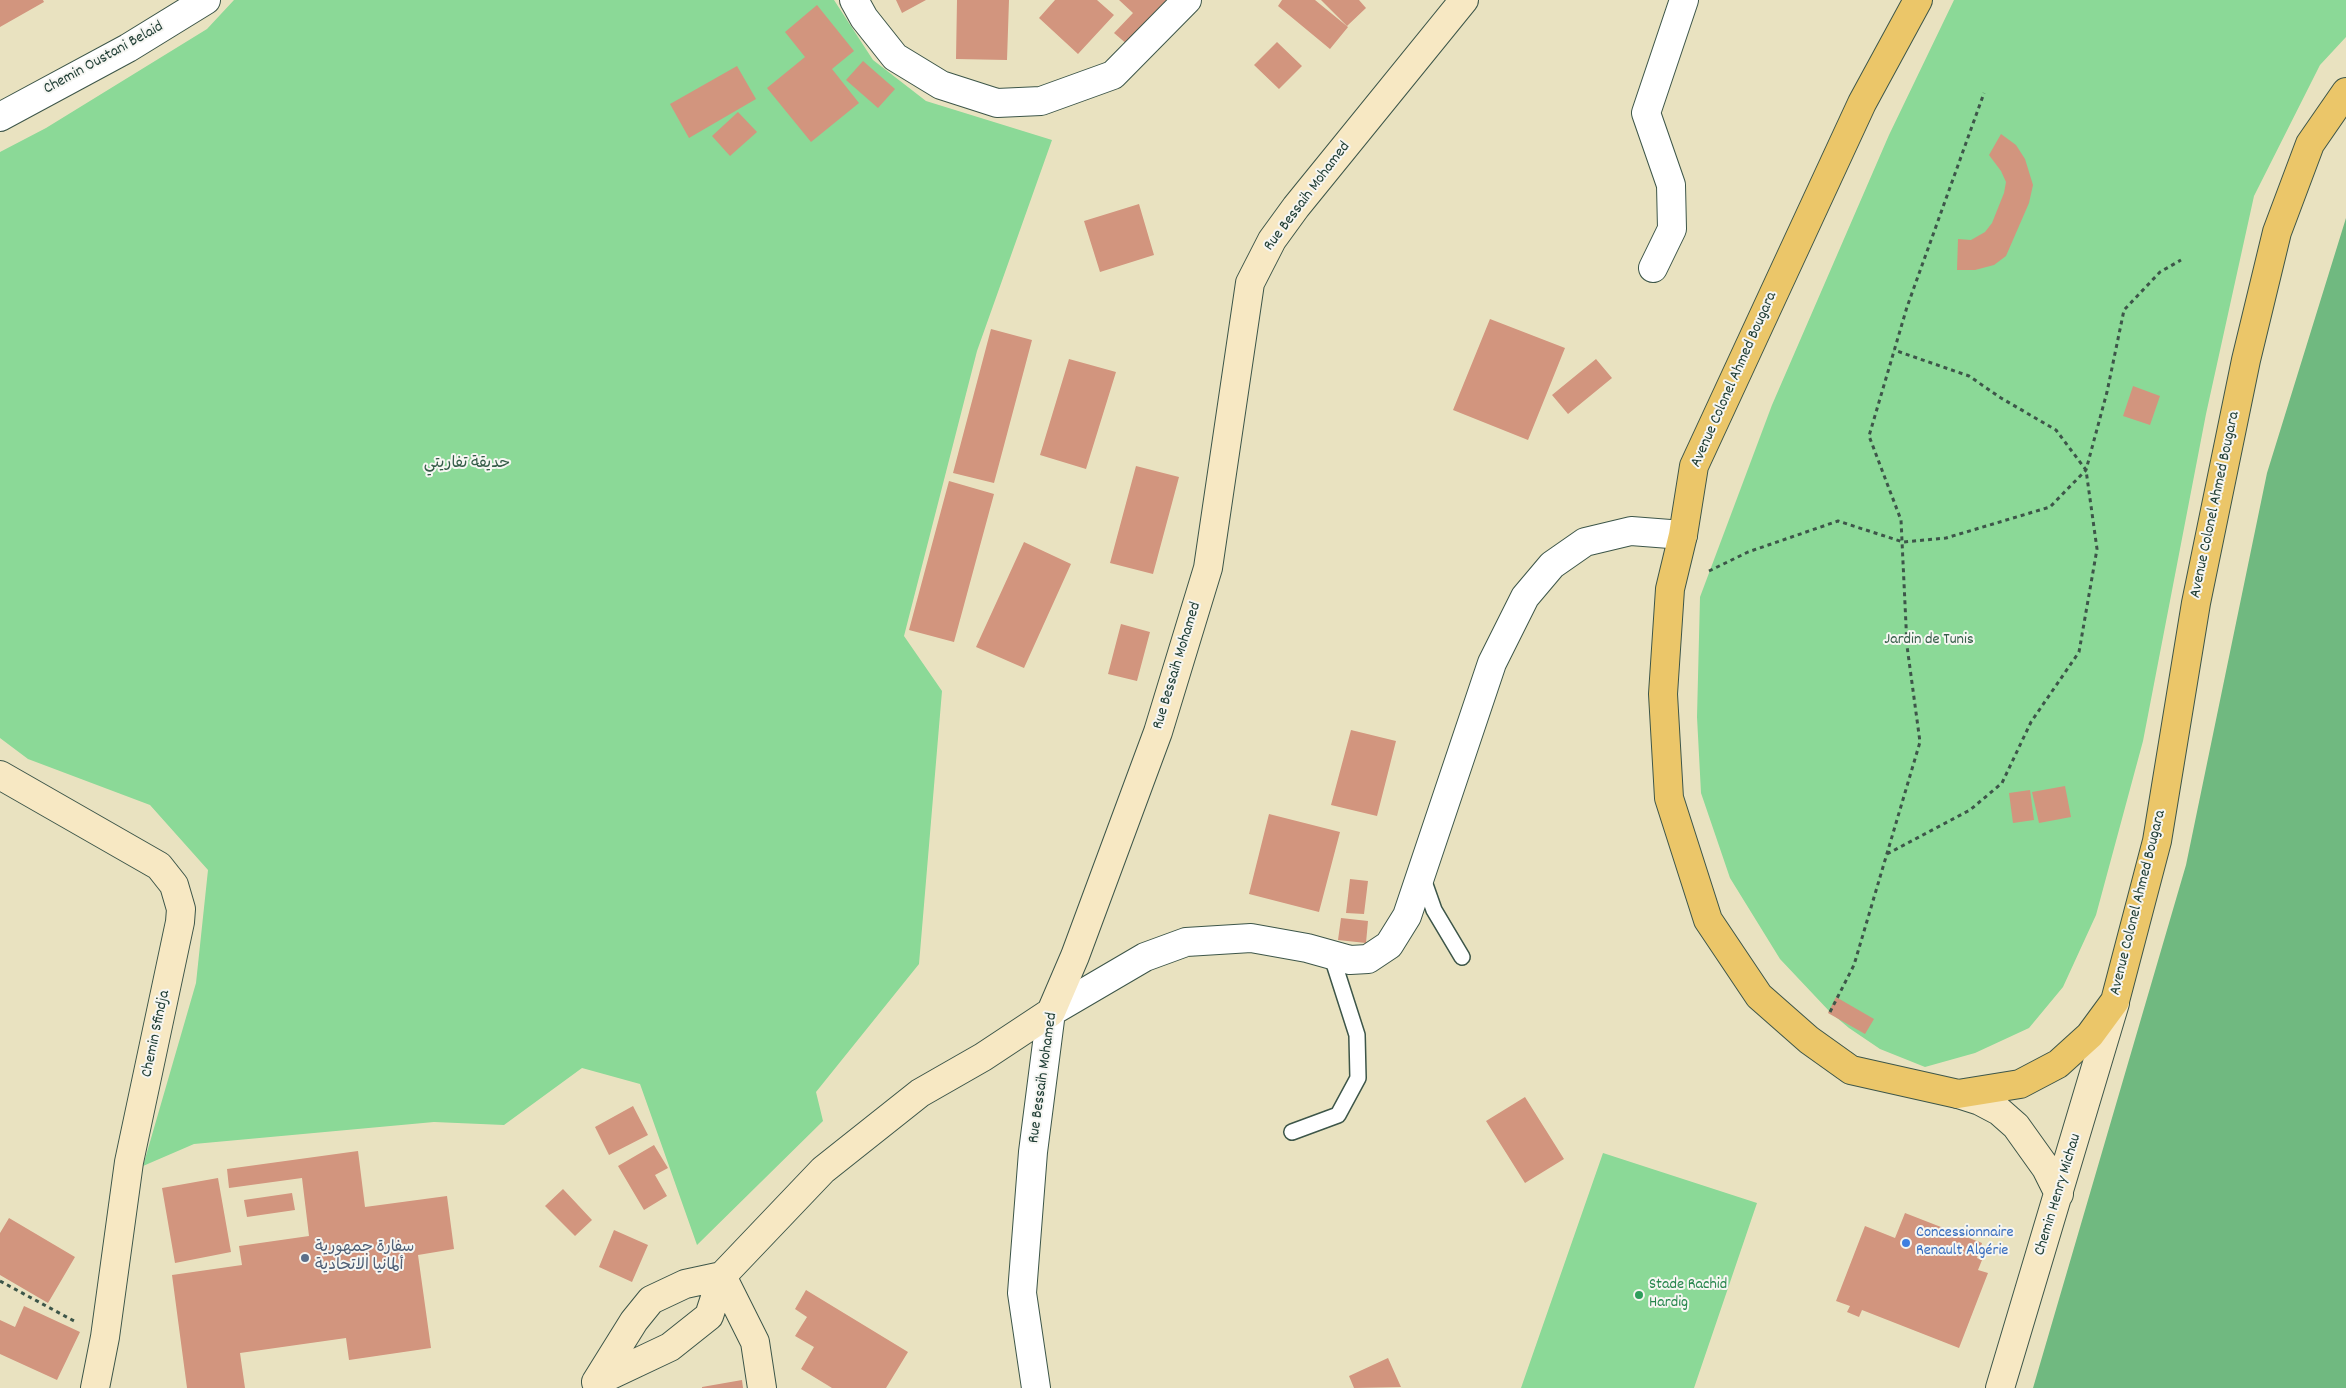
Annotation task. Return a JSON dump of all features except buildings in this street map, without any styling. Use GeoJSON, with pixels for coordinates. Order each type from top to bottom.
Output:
{"type":"FeatureCollection","features":[{"type":"Feature","properties":{"kind":"main road","name":"Avenue Colonel Ahmed Bougara"},"geometry":{"type":"LineString","coordinates":[[1918,0],[1862,102],[1694,466],[1683,535],[1670,589],[1663,694],[1669,798],[1708,920],[1759,996],[1810,1040],[1851,1070],[1958,1094],[2020,1084],[2058,1064],[2090,1035],[2115,1001],[2157,841],[2196,603],[2246,360],[2277,232],[2310,144],[2346,92]]}},
{"type":"Feature","properties":{"kind":"street","name":"Chemin Oustani Belaid"},"geometry":{"type":"LineString","coordinates":[[0,117],[128,48],[206,0]]}},
{"type":"Feature","properties":{"kind":"street"},"geometry":{"type":"LineString","coordinates":[[854,0],[864,18],[895,57],[941,85],[997,103],[1041,101],[1113,75],[1187,0]]}},
{"type":"Feature","properties":{"kind":"street","name":"Rue Bessaih Mohamed"},"geometry":{"type":"LineString","coordinates":[[1036,1388],[1022,1293],[1034,1152],[1051,1012],[1075,956],[1158,732],[1208,568],[1250,283],[1272,240],[1296,207],[1464,0]]}},
{"type":"Feature","properties":{"kind":"street"},"geometry":{"type":"LineString","coordinates":[[1653,268],[1672,230],[1671,185],[1646,113],[1684,0]]}},
{"type":"Feature","properties":{"kind":"street"},"geometry":{"type":"LineString","coordinates":[[595,1385],[670,1347],[709,1316],[722,1276],[823,1170],[912,1099],[983,1057],[1051,1012],[1145,958],[1186,942],[1251,938],[1331,954],[1350,960],[1368,959],[1389,945],[1407,916],[1492,663],[1525,597],[1552,565],[1585,542],[1630,531],[1683,535]]}},
{"type":"Feature","properties":{"kind":"street","name":"Chemin Sfindja"},"geometry":{"type":"LineString","coordinates":[[0,775],[159,866],[174,886],[179,897],[180,922],[129,1162],[105,1338],[95,1388]]}},
{"type":"Feature","properties":{"kind":"street","name":"Chemin Henry Michau"},"geometry":{"type":"LineString","coordinates":[[2000,1388],[2115,1001]]}},
{"type":"Feature","properties":{"kind":"street"},"geometry":{"type":"LineString","coordinates":[[1958,1094],[1980,1101],[2000,1111],[2016,1126],[2046,1168],[2059,1194]]}},
{"type":"Feature","properties":{"kind":"street"},"geometry":{"type":"LineString","coordinates":[[595,1385],[634,1321],[651,1300],[685,1284],[722,1276]]}},
{"type":"Feature","properties":{"kind":"street"},"geometry":{"type":"LineString","coordinates":[[722,1276],[754,1342],[762,1388]]}},
{"type":"Feature","properties":{"kind":"lane"},"geometry":{"type":"LineString","coordinates":[[1421,874],[1434,910],[1462,957]]}},
{"type":"Feature","properties":{"kind":"lane"},"geometry":{"type":"LineString","coordinates":[[1292,1132],[1338,1115],[1358,1078],[1357,1035],[1331,954]]}},
{"type":"Feature","properties":{"kind":"path"},"geometry":{"type":"LineString","coordinates":[[1830,1012],[1854,965],[1920,742],[1908,646],[1901,520],[1868,436],[1907,307],[1984,93]]}},
{"type":"Feature","properties":{"kind":"path"},"geometry":{"type":"LineString","coordinates":[[1887,855],[1970,810],[2002,782],[2031,722],[2079,652],[2097,549],[2086,470],[2107,392],[2124,310],[2160,272],[2181,260]]}},
{"type":"Feature","properties":{"kind":"path"},"geometry":{"type":"LineString","coordinates":[[1894,350],[1969,376],[2001,398],[2056,430],[2086,470]]}},
{"type":"Feature","properties":{"kind":"path"},"geometry":{"type":"LineString","coordinates":[[1710,571],[1748,552],[1838,521],[1903,542],[1946,538],[2050,507],[2086,470]]}},
{"type":"Feature","properties":{"kind":"path"},"geometry":{"type":"LineString","coordinates":[[0,1281],[105,1338]]}},
{"type":"Feature","properties":{"kind":"green space","name":"حديقة تفاريتي"},"geometry":{"type":"Polygon","coordinates":[[[234,0],[834,0],[873,60],[926,101],[1052,140],[977,351],[904,636],[942,691],[919,964],[816,1092],[823,1121],[697,1245],[640,1084],[582,1068],[504,1125],[434,1122],[194,1144],[143,1166],[196,983],[208,870],[150,805],[28,759],[0,738],[0,152],[46,128],[207,29],[234,0]]]}},
{"type":"Feature","properties":{"kind":"green space","name":"Jardin de Tunis"},"geometry":{"type":"Polygon","coordinates":[[[1954,0],[2346,0],[2346,37],[2320,65],[2254,196],[2206,414],[2143,741],[2096,915],[2063,987],[2029,1028],[1975,1053],[1925,1067],[1880,1049],[1849,1028],[1830,1012],[1780,959],[1730,878],[1701,793],[1697,717],[1700,597],[1772,405],[1889,135],[1954,0]]]}},
{"type":"Feature","properties":{"kind":"green space"},"geometry":{"type":"Polygon","coordinates":[[[2346,218],[2346,1388],[2033,1388],[2186,865],[2267,473],[2346,218]]]}},
{"type":"Feature","properties":{"kind":"green space","name":"Stade Rachid Hardig"},"geometry":{"type":"Polygon","coordinates":[[[1603,1153],[1757,1203],[1694,1388],[1521,1388],[1603,1153]]]}},
{"type":"Feature","properties":{"kind":"place","name":"Concessionnaire Renault Algérie"},"geometry":{"type":"Point","coordinates":[1906,1243]}},
{"type":"Feature","properties":{"kind":"place","name":"سفارة جمهورية ألمانيا الاتحادية"},"geometry":{"type":"Point","coordinates":[305,1258]}},
{"type":"Feature","properties":{"kind":"place","name":"Stade Rachid Hardig"},"geometry":{"type":"Point","coordinates":[1639,1295]}}]}
